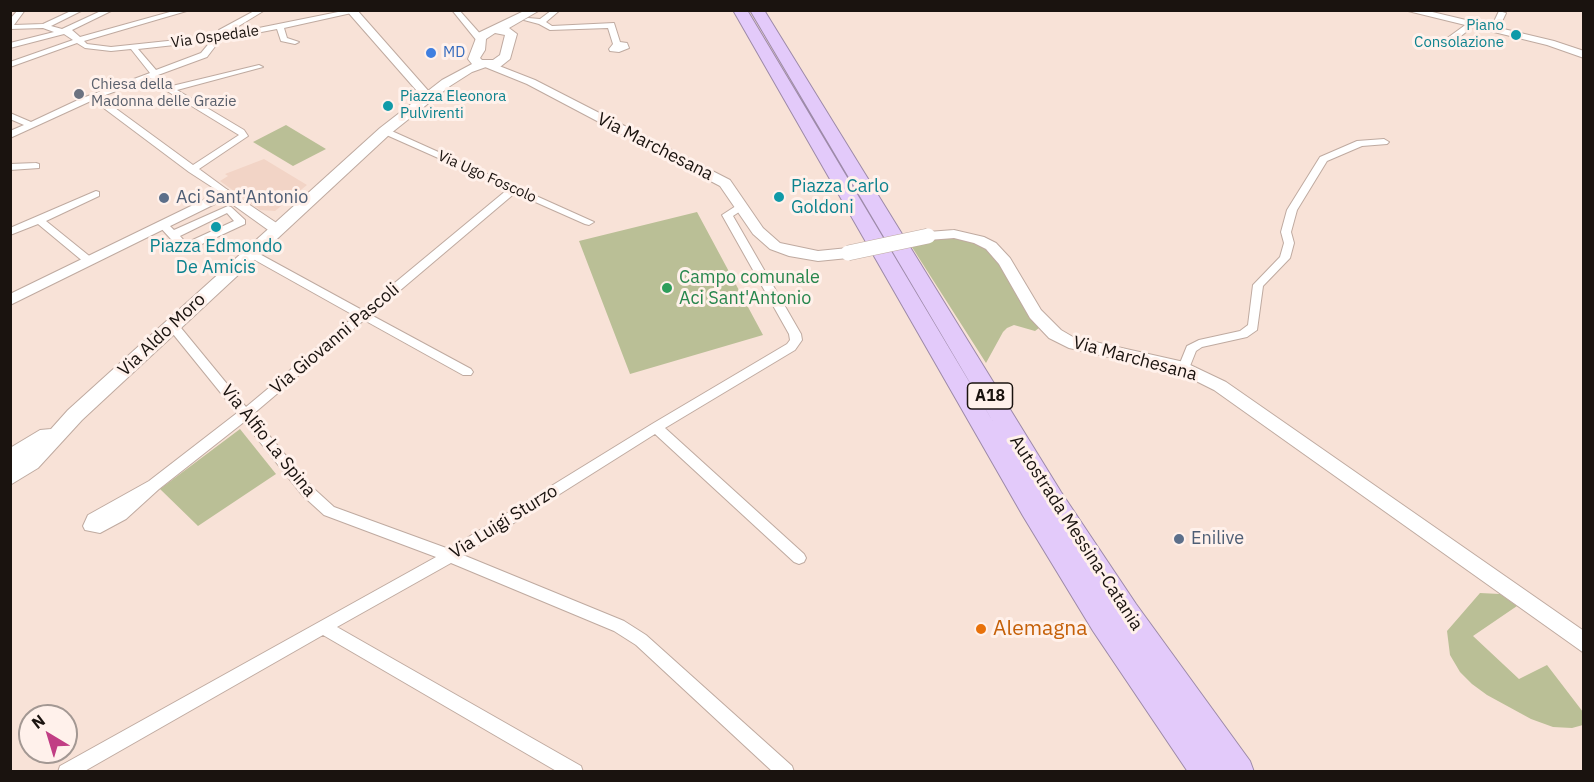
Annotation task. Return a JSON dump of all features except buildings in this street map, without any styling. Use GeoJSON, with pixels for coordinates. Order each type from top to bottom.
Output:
{"type":"FeatureCollection","features":[{"type":"Feature","properties":{"kind":"highway","name":"Autostrada Messina-Catania"},"geometry":{"type":"LineString","coordinates":[[740,10],[1032,509],[1104,622],[1207,771]]}},
{"type":"Feature","properties":{"kind":"highway","name":"Autostrada Messina-Catania"},"geometry":{"type":"LineString","coordinates":[[757,10],[1052,499],[1126,614],[1239,771]]}},
{"type":"Feature","properties":{"kind":"main road"},"geometry":{"type":"LineString","coordinates":[[534,14],[511,34],[506,47],[506,56],[501,62],[483,61],[479,50],[482,35],[534,14]]}},
{"type":"Feature","properties":{"kind":"main road"},"geometry":{"type":"LineString","coordinates":[[495,30],[511,34]]}},
{"type":"Feature","properties":{"kind":"main road","name":"Via Aldo Moro"},"geometry":{"type":"LineString","coordinates":[[69,421],[384,131],[446,83],[483,61]]}},
{"type":"Feature","properties":{"kind":"main road"},"geometry":{"type":"LineString","coordinates":[[10,458],[69,421]]}},
{"type":"Feature","properties":{"kind":"main road"},"geometry":{"type":"LineString","coordinates":[[10,477],[31,462],[69,421]]}},
{"type":"Feature","properties":{"kind":"street"},"geometry":{"type":"LineString","coordinates":[[10,26],[22,10]]}},
{"type":"Feature","properties":{"kind":"street"},"geometry":{"type":"LineString","coordinates":[[10,26],[44,26],[80,10]]}},
{"type":"Feature","properties":{"kind":"street"},"geometry":{"type":"LineString","coordinates":[[10,46],[62,32],[110,10]]}},
{"type":"Feature","properties":{"kind":"street"},"geometry":{"type":"LineString","coordinates":[[10,65],[79,40],[187,10]]}},
{"type":"Feature","properties":{"kind":"street"},"geometry":{"type":"LineString","coordinates":[[10,135],[29,124],[94,97],[204,55],[217,37],[262,10]]}},
{"type":"Feature","properties":{"kind":"street"},"geometry":{"type":"LineString","coordinates":[[455,10],[480,39]]}},
{"type":"Feature","properties":{"kind":"street"},"geometry":{"type":"LineString","coordinates":[[541,22],[557,10]]}},
{"type":"Feature","properties":{"kind":"street"},"geometry":{"type":"LineString","coordinates":[[1409,10],[1550,43],[1584,55]]}},
{"type":"Feature","properties":{"kind":"street"},"geometry":{"type":"LineString","coordinates":[[351,11],[428,97]]}},
{"type":"Feature","properties":{"kind":"street","name":"Via Ospedale"},"geometry":{"type":"LineString","coordinates":[[44,26],[69,32],[85,46],[133,47],[280,27],[351,11]]}},
{"type":"Feature","properties":{"kind":"street"},"geometry":{"type":"LineString","coordinates":[[1494,30],[1500,11]]}},
{"type":"Feature","properties":{"kind":"street"},"geometry":{"type":"LineString","coordinates":[[534,14],[550,27],[578,28],[611,25],[617,44]]}},
{"type":"Feature","properties":{"kind":"street"},"geometry":{"type":"LineString","coordinates":[[1449,41],[1471,25]]}},
{"type":"Feature","properties":{"kind":"street"},"geometry":{"type":"LineString","coordinates":[[280,27],[284,39],[295,42]]}},
{"type":"Feature","properties":{"kind":"street"},"geometry":{"type":"LineString","coordinates":[[472,29],[495,30]]}},
{"type":"Feature","properties":{"kind":"street"},"geometry":{"type":"LineString","coordinates":[[133,47],[153,74],[170,89],[244,136],[192,170]]}},
{"type":"Feature","properties":{"kind":"street"},"geometry":{"type":"LineString","coordinates":[[506,56],[512,68],[531,82]]}},
{"type":"Feature","properties":{"kind":"street"},"geometry":{"type":"LineString","coordinates":[[483,61],[531,82]]}},
{"type":"Feature","properties":{"kind":"street"},"geometry":{"type":"LineString","coordinates":[[170,89],[259,67]]}},
{"type":"Feature","properties":{"kind":"street","name":"Via Marchesana"},"geometry":{"type":"LineString","coordinates":[[531,82],[725,183],[758,231],[775,246],[789,252],[811,255],[848,253],[928,236],[954,234],[979,240],[991,246],[1005,261],[1035,314],[1055,334],[1069,342],[1184,368],[1220,386],[1584,644]]}},
{"type":"Feature","properties":{"kind":"street"},"geometry":{"type":"LineString","coordinates":[[94,97],[276,229]]}},
{"type":"Feature","properties":{"kind":"street"},"geometry":{"type":"LineString","coordinates":[[10,115],[29,124]]}},
{"type":"Feature","properties":{"kind":"street","name":"Via Ugo Foscolo"},"geometry":{"type":"LineString","coordinates":[[384,131],[589,222]]}},
{"type":"Feature","properties":{"kind":"street"},"geometry":{"type":"LineString","coordinates":[[1184,368],[1191,349],[1199,344],[1243,334],[1253,327],[1258,285],[1285,258],[1289,243],[1286,232],[1292,210],[1323,159],[1360,142],[1384,142]]}},
{"type":"Feature","properties":{"kind":"street"},"geometry":{"type":"LineString","coordinates":[[10,167],[36,166]]}},
{"type":"Feature","properties":{"kind":"street","name":"Via Giovanni Pascoli"},"geometry":{"type":"LineString","coordinates":[[154,485],[245,414],[514,189]]}},
{"type":"Feature","properties":{"kind":"street"},"geometry":{"type":"LineString","coordinates":[[168,230],[226,193]]}},
{"type":"Feature","properties":{"kind":"street"},"geometry":{"type":"LineString","coordinates":[[10,232],[96,194]]}},
{"type":"Feature","properties":{"kind":"street","name":"Via Luigi Sturzo"},"geometry":{"type":"LineString","coordinates":[[66,771],[450,556],[656,427],[791,347],[796,340],[795,334],[728,215],[742,206]]}},
{"type":"Feature","properties":{"kind":"street"},"geometry":{"type":"LineString","coordinates":[[10,300],[89,261],[168,230],[228,210],[241,222],[185,248],[168,230]]}},
{"type":"Feature","properties":{"kind":"street"},"geometry":{"type":"LineString","coordinates":[[39,220],[89,261]]}},
{"type":"Feature","properties":{"kind":"street"},"geometry":{"type":"LineString","coordinates":[[250,253],[467,372]]}},
{"type":"Feature","properties":{"kind":"street","name":"Via Alfio La Spina"},"geometry":{"type":"LineString","coordinates":[[173,326],[307,491],[329,511],[450,556],[619,626],[641,640],[786,771]]}},
{"type":"Feature","properties":{"kind":"street"},"geometry":{"type":"LineString","coordinates":[[656,427],[799,558]]}},
{"type":"Feature","properties":{"kind":"street"},"geometry":{"type":"LineString","coordinates":[[325,628],[575,771]]}},
{"type":"Feature","properties":{"kind":"shaded area"},"geometry":{"type":"Polygon","coordinates":[[[264,159],[307,185],[275,211],[260,210],[220,181],[228,176],[225,174],[264,159]]]}},
{"type":"Feature","properties":{"kind":"green space"},"geometry":{"type":"Polygon","coordinates":[[[286,125],[326,149],[293,166],[253,142],[286,125]]]}},
{"type":"Feature","properties":{"kind":"green space","name":"Campo comunale Aci Sant'Antonio"},"geometry":{"type":"Polygon","coordinates":[[[697,212],[763,335],[630,374],[579,241],[697,212]]]}},
{"type":"Feature","properties":{"kind":"green space"},"geometry":{"type":"Polygon","coordinates":[[[952,237],[978,243],[1000,262],[1029,316],[1039,328],[1035,331],[1014,325],[1007,328],[986,363],[910,244],[952,237]]]}},
{"type":"Feature","properties":{"kind":"green space"},"geometry":{"type":"Polygon","coordinates":[[[240,429],[276,474],[198,526],[160,489],[240,429]]]}},
{"type":"Feature","properties":{"kind":"green space"},"geometry":{"type":"Polygon","coordinates":[[[1480,593],[1500,594],[1517,606],[1473,636],[1519,679],[1547,665],[1583,712],[1583,725],[1572,728],[1553,727],[1531,719],[1487,695],[1460,672],[1450,655],[1447,631],[1480,593]]]}},
{"type":"Feature","properties":{"kind":"place","name":"Piano Consolazione"},"geometry":{"type":"Point","coordinates":[1516,35]}},
{"type":"Feature","properties":{"kind":"place","name":"MD"},"geometry":{"type":"Point","coordinates":[431,53]}},
{"type":"Feature","properties":{"kind":"place","name":"Chiesa della Madonna delle Grazie"},"geometry":{"type":"Point","coordinates":[79,94]}},
{"type":"Feature","properties":{"kind":"place","name":"Piazza Eleonora Pulvirenti"},"geometry":{"type":"Point","coordinates":[388,106]}},
{"type":"Feature","properties":{"kind":"place","name":"Piazza Carlo Goldoni"},"geometry":{"type":"Point","coordinates":[779,197]}},
{"type":"Feature","properties":{"kind":"place","name":"Aci Sant'Antonio"},"geometry":{"type":"Point","coordinates":[164,198]}},
{"type":"Feature","properties":{"kind":"place","name":"Piazza Edmondo De Amicis"},"geometry":{"type":"Point","coordinates":[216,227]}},
{"type":"Feature","properties":{"kind":"place","name":"Campo comunale Aci Sant'Antonio"},"geometry":{"type":"Point","coordinates":[667,288]}},
{"type":"Feature","properties":{"kind":"place","name":"Enilive"},"geometry":{"type":"Point","coordinates":[1179,539]}},
{"type":"Feature","properties":{"kind":"place","name":"Alemagna"},"geometry":{"type":"Point","coordinates":[981,629]}}]}
